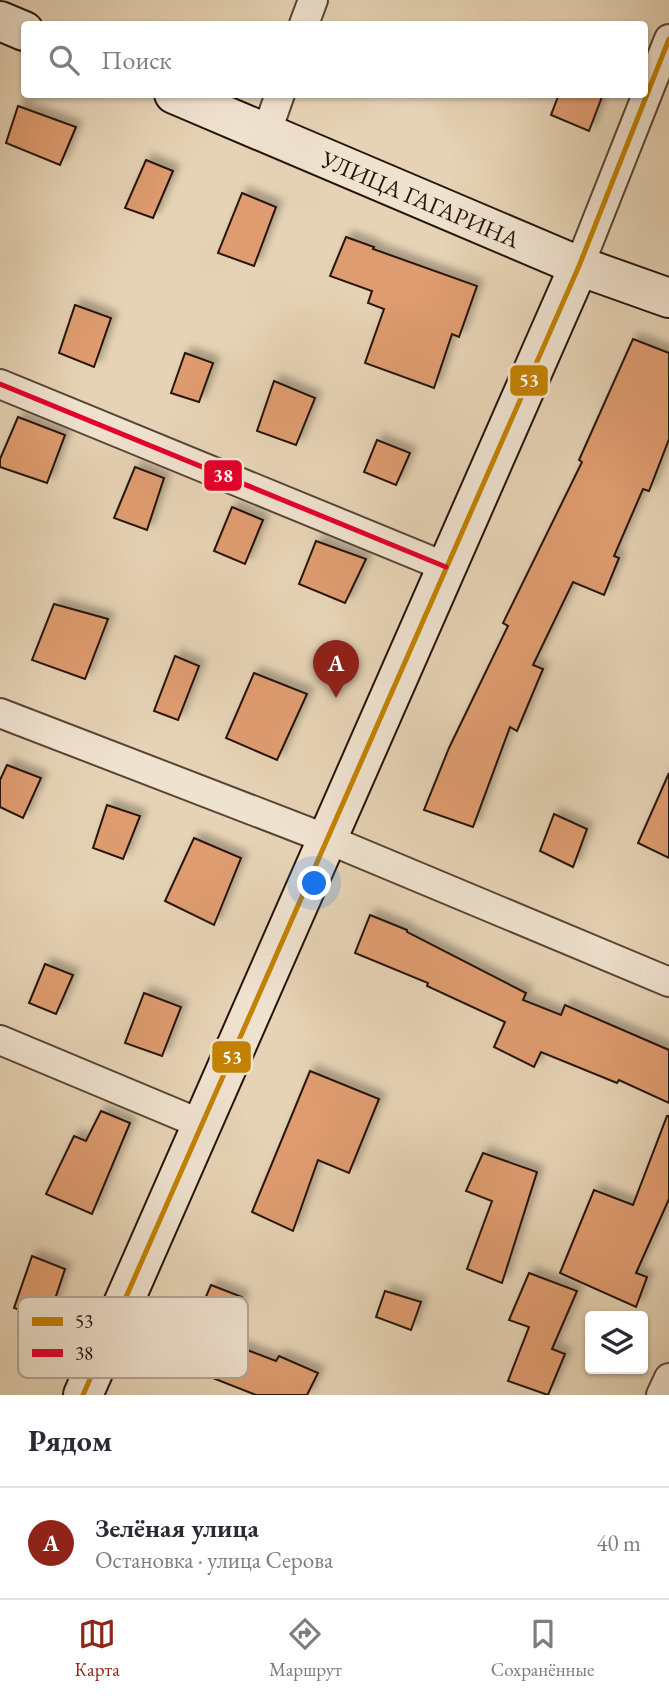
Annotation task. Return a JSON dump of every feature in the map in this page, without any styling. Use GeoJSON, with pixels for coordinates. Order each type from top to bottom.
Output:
{"type":"FeatureCollection","features":[{"type":"Feature","properties":{"kind":"street"},"geometry":{"type":"LineString","coordinates":[[305,21],[313,0]]}},
{"type":"Feature","properties":{"kind":"street"},"geometry":{"type":"LineString","coordinates":[[0,21],[21,31]]}},
{"type":"Feature","properties":{"kind":"street"},"geometry":{"type":"LineString","coordinates":[[648,92],[669,39]]}},
{"type":"Feature","properties":{"kind":"street","name":"УЛИЦА ГАГАРИНА"},"geometry":{"type":"LineString","coordinates":[[183,98],[579,266],[669,298]]}},
{"type":"Feature","properties":{"kind":"street"},"geometry":{"type":"LineString","coordinates":[[266,134],[279,98]]}},
{"type":"Feature","properties":{"kind":"street"},"geometry":{"type":"LineString","coordinates":[[126,1297],[579,266],[646,98]]}},
{"type":"Feature","properties":{"kind":"street"},"geometry":{"type":"LineString","coordinates":[[0,384],[446,567]]}},
{"type":"Feature","properties":{"kind":"street"},"geometry":{"type":"LineString","coordinates":[[0,713],[327,839],[669,982]]}},
{"type":"Feature","properties":{"kind":"street"},"geometry":{"type":"LineString","coordinates":[[0,1040],[201,1124]]}},
{"type":"Feature","properties":{"kind":"street"},"geometry":{"type":"LineString","coordinates":[[83,1395],[90,1378]]}},
{"type":"Feature","properties":{"kind":"street"},"geometry":{"type":"LineString","coordinates":[[661,1395],[669,1378]]}},
{"type":"Feature","properties":{"kind":"building"},"geometry":{"type":"Polygon","coordinates":[[[557,98],[601,98],[589,131],[551,115],[557,98]]]}},
{"type":"Feature","properties":{"kind":"building"},"geometry":{"type":"Polygon","coordinates":[[[18,106],[76,127],[60,165],[6,143],[18,106]]]}},
{"type":"Feature","properties":{"kind":"building"},"geometry":{"type":"Polygon","coordinates":[[[146,160],[173,171],[153,218],[125,208],[146,160]]]}},
{"type":"Feature","properties":{"kind":"building"},"geometry":{"type":"Polygon","coordinates":[[[242,193],[276,207],[254,266],[218,253],[242,193]]]}},
{"type":"Feature","properties":{"kind":"building"},"geometry":{"type":"Polygon","coordinates":[[[346,237],[477,286],[459,337],[452,334],[434,388],[365,363],[384,309],[368,303],[372,291],[330,276],[346,237]]]}},
{"type":"Feature","properties":{"kind":"building"},"geometry":{"type":"Polygon","coordinates":[[[75,305],[111,318],[94,367],[59,353],[75,305]]]}},
{"type":"Feature","properties":{"kind":"building"},"geometry":{"type":"Polygon","coordinates":[[[633,339],[669,353],[669,439],[649,491],[643,489],[614,556],[619,558],[604,595],[573,582],[533,665],[543,669],[517,731],[510,727],[473,827],[424,810],[449,748],[508,626],[503,623],[582,462],[579,460],[633,339]]]}},
{"type":"Feature","properties":{"kind":"building"},"geometry":{"type":"Polygon","coordinates":[[[185,353],[213,363],[199,402],[171,393],[185,353]]]}},
{"type":"Feature","properties":{"kind":"building"},"geometry":{"type":"Polygon","coordinates":[[[274,381],[315,398],[296,445],[257,431],[274,381]]]}},
{"type":"Feature","properties":{"kind":"building"},"geometry":{"type":"Polygon","coordinates":[[[18,417],[65,435],[47,483],[0,467],[0,459],[18,417]]]}},
{"type":"Feature","properties":{"kind":"building"},"geometry":{"type":"Polygon","coordinates":[[[377,440],[410,453],[396,485],[364,472],[377,440]]]}},
{"type":"Feature","properties":{"kind":"building"},"geometry":{"type":"Polygon","coordinates":[[[135,467],[164,478],[147,530],[114,518],[135,467]]]}},
{"type":"Feature","properties":{"kind":"building"},"geometry":{"type":"Polygon","coordinates":[[[232,507],[263,520],[245,564],[214,551],[232,507]]]}},
{"type":"Feature","properties":{"kind":"building"},"geometry":{"type":"Polygon","coordinates":[[[316,541],[366,559],[345,603],[299,584],[316,541]]]}},
{"type":"Feature","properties":{"kind":"building"},"geometry":{"type":"Polygon","coordinates":[[[54,604],[108,619],[85,679],[32,660],[54,604]]]}},
{"type":"Feature","properties":{"kind":"building"},"geometry":{"type":"Polygon","coordinates":[[[175,656],[199,666],[178,720],[154,711],[175,656]]]}},
{"type":"Feature","properties":{"kind":"building"},"geometry":{"type":"Polygon","coordinates":[[[254,673],[307,694],[277,760],[226,738],[254,673]]]}},
{"type":"Feature","properties":{"kind":"building"},"geometry":{"type":"Polygon","coordinates":[[[7,765],[41,778],[23,818],[0,807],[0,780],[7,765]]]}},
{"type":"Feature","properties":{"kind":"building"},"geometry":{"type":"Polygon","coordinates":[[[669,773],[669,858],[638,843],[669,773]]]}},
{"type":"Feature","properties":{"kind":"building"},"geometry":{"type":"Polygon","coordinates":[[[107,805],[140,816],[123,859],[93,848],[107,805]]]}},
{"type":"Feature","properties":{"kind":"building"},"geometry":{"type":"Polygon","coordinates":[[[554,814],[587,829],[573,867],[540,851],[554,814]]]}},
{"type":"Feature","properties":{"kind":"building"},"geometry":{"type":"Polygon","coordinates":[[[194,838],[241,858],[214,925],[165,901],[194,838]]]}},
{"type":"Feature","properties":{"kind":"building"},"geometry":{"type":"Polygon","coordinates":[[[370,915],[407,930],[526,993],[523,1000],[561,1015],[565,1005],[669,1050],[669,1103],[619,1080],[617,1083],[541,1052],[534,1067],[494,1047],[505,1022],[427,986],[428,983],[355,953],[370,915]]]}},
{"type":"Feature","properties":{"kind":"building"},"geometry":{"type":"Polygon","coordinates":[[[45,964],[73,975],[56,1014],[29,1003],[45,964]]]}},
{"type":"Feature","properties":{"kind":"building"},"geometry":{"type":"Polygon","coordinates":[[[144,993],[181,1007],[162,1056],[125,1043],[144,993]]]}},
{"type":"Feature","properties":{"kind":"building"},"geometry":{"type":"Polygon","coordinates":[[[310,1071],[379,1099],[349,1173],[318,1160],[293,1231],[252,1212],[310,1071]]]}},
{"type":"Feature","properties":{"kind":"building"},"geometry":{"type":"Polygon","coordinates":[[[101,1111],[130,1123],[92,1214],[46,1194],[74,1136],[86,1141],[101,1111]]]}},
{"type":"Feature","properties":{"kind":"building"},"geometry":{"type":"Polygon","coordinates":[[[667,1116],[669,1199],[636,1273],[647,1277],[636,1307],[560,1273],[594,1190],[633,1205],[667,1116]]]}},
{"type":"Feature","properties":{"kind":"building"},"geometry":{"type":"Polygon","coordinates":[[[483,1153],[537,1172],[502,1283],[467,1269],[492,1201],[466,1191],[483,1153]]]}},
{"type":"Feature","properties":{"kind":"building"},"geometry":{"type":"Polygon","coordinates":[[[32,1256],[65,1269],[56,1297],[18,1297],[18,1309],[14,1308],[32,1256]]]}},
{"type":"Feature","properties":{"kind":"building"},"geometry":{"type":"Polygon","coordinates":[[[529,1273],[577,1291],[552,1349],[565,1354],[548,1395],[508,1381],[529,1327],[509,1320],[529,1273]]]}},
{"type":"Feature","properties":{"kind":"building"},"geometry":{"type":"Polygon","coordinates":[[[211,1285],[242,1297],[206,1297],[211,1285]]]}},
{"type":"Feature","properties":{"kind":"building"},"geometry":{"type":"Polygon","coordinates":[[[385,1291],[421,1302],[411,1330],[376,1317],[385,1291]]]}},
{"type":"Feature","properties":{"kind":"building"},"geometry":{"type":"Polygon","coordinates":[[[248,1350],[276,1361],[279,1356],[318,1373],[307,1395],[256,1395],[213,1378],[248,1378],[248,1350]]]}},
{"type":"Feature","properties":{"kind":"transit line","name":"53"},"geometry":{"type":"LineString","coordinates":[[648,92],[669,39]]}},
{"type":"Feature","properties":{"kind":"transit line","name":"53"},"geometry":{"type":"LineString","coordinates":[[126,1297],[579,266],[646,98]]}},
{"type":"Feature","properties":{"kind":"transit line","name":"38"},"geometry":{"type":"LineString","coordinates":[[0,384],[446,567]]}},
{"type":"Feature","properties":{"kind":"transit line","name":"53"},"geometry":{"type":"LineString","coordinates":[[83,1395],[90,1378]]}},
{"type":"Feature","properties":{"kind":"place","name":"Зелёная улица"},"geometry":{"type":"Point","coordinates":[336,698]}}]}
